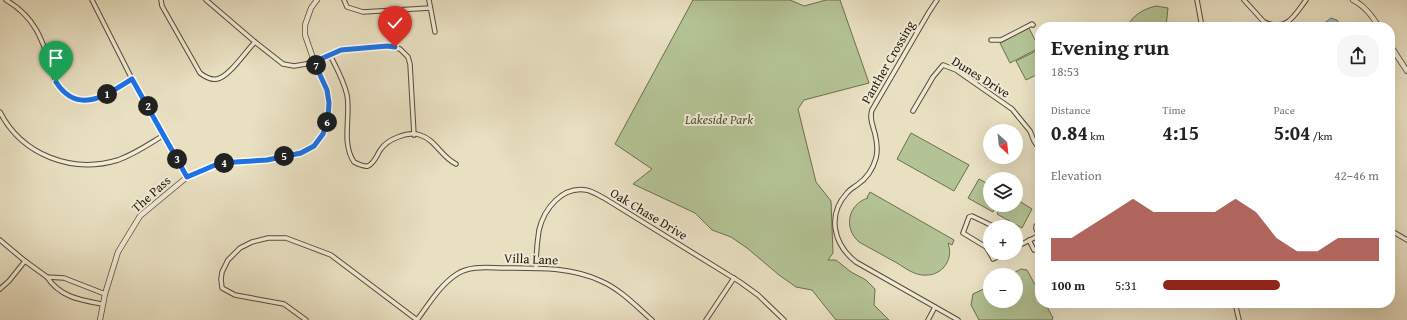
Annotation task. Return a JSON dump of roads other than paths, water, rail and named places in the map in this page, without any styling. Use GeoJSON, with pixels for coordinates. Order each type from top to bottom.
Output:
{"type":"FeatureCollection","features":[{"type":"Feature","properties":{"kind":"street"},"geometry":{"type":"LineString","coordinates":[[6,0],[13,4],[33,24],[40,34],[56,82],[66,94],[79,100],[91,101],[104,96],[132,79]]}},
{"type":"Feature","properties":{"kind":"street"},"geometry":{"type":"LineString","coordinates":[[92,0],[132,79],[187,177]]}},
{"type":"Feature","properties":{"kind":"street"},"geometry":{"type":"LineString","coordinates":[[161,0],[162,6],[200,73],[205,77],[217,79],[226,75],[255,42]]}},
{"type":"Feature","properties":{"kind":"street"},"geometry":{"type":"LineString","coordinates":[[206,0],[283,64],[294,66],[314,62],[341,50],[387,46],[395,47],[404,52],[408,57],[410,64],[414,135]]}},
{"type":"Feature","properties":{"kind":"street","name":"The Pass"},"geometry":{"type":"LineString","coordinates":[[100,320],[102,304],[118,252],[140,216],[187,177],[220,163],[267,160],[301,153],[314,146],[323,134],[328,118],[329,103],[327,90],[314,62],[305,35],[305,24],[312,8],[318,0]]}},
{"type":"Feature","properties":{"kind":"street"},"geometry":{"type":"LineString","coordinates":[[344,0],[347,7],[363,12],[430,8]]}},
{"type":"Feature","properties":{"kind":"street"},"geometry":{"type":"LineString","coordinates":[[429,0],[435,32]]}},
{"type":"Feature","properties":{"kind":"street","name":"Panther Crossing"},"geometry":{"type":"LineString","coordinates":[[937,0],[872,110],[871,118],[877,145],[875,160],[868,174],[848,192],[841,202],[837,212],[835,225],[837,238],[844,251],[860,265],[958,320]]}},
{"type":"Feature","properties":{"kind":"street"},"geometry":{"type":"LineString","coordinates":[[1197,0],[1201,22]]}},
{"type":"Feature","properties":{"kind":"street"},"geometry":{"type":"LineString","coordinates":[[1244,0],[1264,22]]}},
{"type":"Feature","properties":{"kind":"street"},"geometry":{"type":"LineString","coordinates":[[1288,22],[1292,19],[1306,0]]}},
{"type":"Feature","properties":{"kind":"street"},"geometry":{"type":"LineString","coordinates":[[1353,0],[1360,3],[1371,14],[1376,22]]}},
{"type":"Feature","properties":{"kind":"street"},"geometry":{"type":"LineString","coordinates":[[991,40],[1002,40],[1032,24],[1033,26]]}},
{"type":"Feature","properties":{"kind":"street"},"geometry":{"type":"LineString","coordinates":[[1395,53],[1407,71]]}},
{"type":"Feature","properties":{"kind":"street"},"geometry":{"type":"LineString","coordinates":[[330,55],[346,93],[348,141],[351,158],[354,162],[365,166],[369,165],[373,162],[384,145],[396,138],[407,135],[419,135],[434,144],[456,164]]}},
{"type":"Feature","properties":{"kind":"street","name":"Dunes Drive"},"geometry":{"type":"LineString","coordinates":[[913,111],[933,77],[943,65],[960,73],[1012,109],[1030,131],[1035,142]]}},
{"type":"Feature","properties":{"kind":"street"},"geometry":{"type":"LineString","coordinates":[[0,112],[22,141],[44,156],[67,162],[85,164],[106,163],[137,152],[164,135]]}},
{"type":"Feature","properties":{"kind":"street","name":"Oak Chase Drive"},"geometry":{"type":"LineString","coordinates":[[536,268],[537,245],[540,229],[543,220],[556,200],[571,191],[588,190],[604,198],[734,278],[758,295],[784,320]]}},
{"type":"Feature","properties":{"kind":"street"},"geometry":{"type":"LineString","coordinates":[[983,221],[972,216],[969,217],[963,233],[983,246]]}},
{"type":"Feature","properties":{"kind":"street"},"geometry":{"type":"LineString","coordinates":[[1395,233],[1407,240]]}},
{"type":"Feature","properties":{"kind":"street"},"geometry":{"type":"LineString","coordinates":[[1023,243],[1035,237]]}},
{"type":"Feature","properties":{"kind":"street"},"geometry":{"type":"LineString","coordinates":[[306,320],[284,304],[235,295],[222,288],[222,272],[228,260],[240,248],[252,242],[268,238],[286,238],[331,255],[417,320]]}},
{"type":"Feature","properties":{"kind":"street"},"geometry":{"type":"LineString","coordinates":[[0,240],[25,262],[47,277],[55,287],[64,294],[81,300],[102,304]]}},
{"type":"Feature","properties":{"kind":"street"},"geometry":{"type":"LineString","coordinates":[[1029,240],[1035,250]]}},
{"type":"Feature","properties":{"kind":"street"},"geometry":{"type":"LineString","coordinates":[[0,289],[25,262]]}},
{"type":"Feature","properties":{"kind":"street","name":"Villa Lane"},"geometry":{"type":"LineString","coordinates":[[417,320],[444,285],[458,274],[472,268],[536,268],[578,272],[602,281],[652,320]]}},
{"type":"Feature","properties":{"kind":"street"},"geometry":{"type":"LineString","coordinates":[[47,277],[64,278],[105,294]]}},
{"type":"Feature","properties":{"kind":"street"},"geometry":{"type":"LineString","coordinates":[[706,320],[734,278]]}},
{"type":"Feature","properties":{"kind":"street"},"geometry":{"type":"LineString","coordinates":[[928,320],[935,307]]}},
{"type":"Feature","properties":{"kind":"street"},"geometry":{"type":"LineString","coordinates":[[1236,308],[1239,320]]}},
{"type":"Feature","properties":{"kind":"water"},"geometry":{"type":"Polygon","coordinates":[[[1331,18],[1338,22],[1326,22],[1331,18]]]}},
{"type":"Feature","properties":{"kind":"park label","name":"Lakeside Park"},"geometry":{"type":"Point","coordinates":[719,119]}}]}
